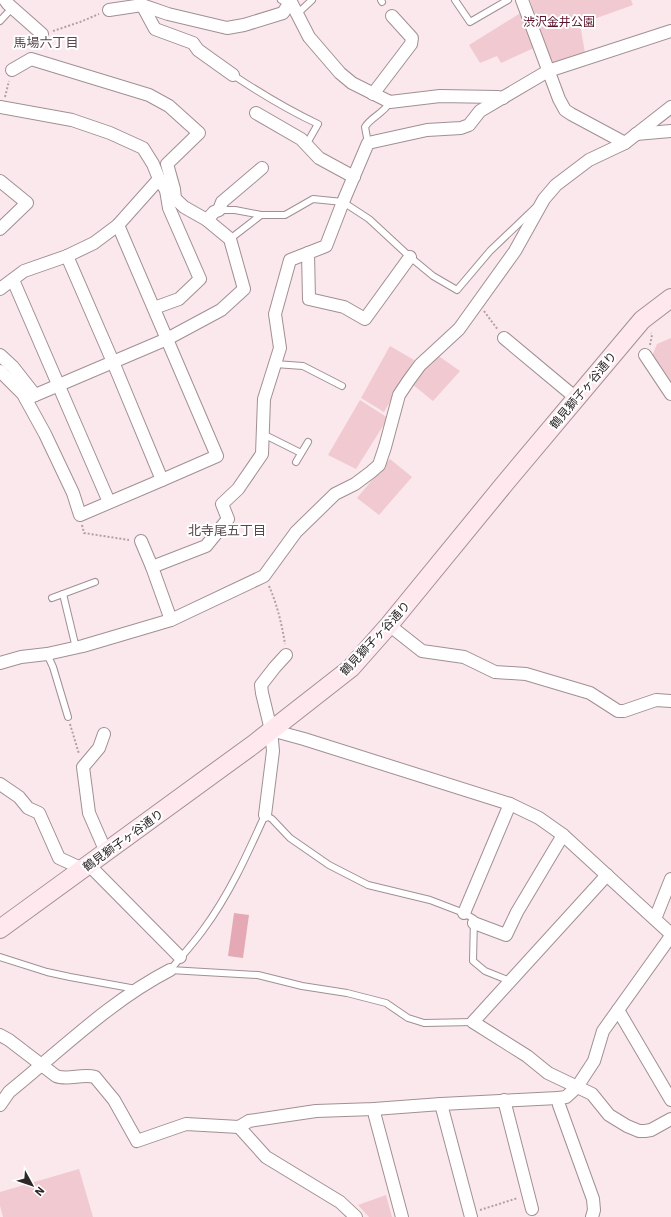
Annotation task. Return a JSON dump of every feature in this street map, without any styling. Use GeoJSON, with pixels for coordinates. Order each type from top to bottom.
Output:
{"type":"FeatureCollection","features":[{"type":"Feature","properties":{"kind":"street"},"geometry":{"type":"LineString","coordinates":[[522,0],[548,71],[565,110],[625,143]]}},
{"type":"Feature","properties":{"kind":"street"},"geometry":{"type":"LineString","coordinates":[[109,10],[142,5],[168,14],[227,28],[244,25],[282,13],[287,1],[297,14],[309,37],[340,73],[352,83],[390,102],[440,96],[503,98]]}},
{"type":"Feature","properties":{"kind":"street"},"geometry":{"type":"LineString","coordinates":[[9,4],[42,34]]}},
{"type":"Feature","properties":{"kind":"street"},"geometry":{"type":"LineString","coordinates":[[142,5],[155,29],[193,43],[198,50],[233,75]]}},
{"type":"Feature","properties":{"kind":"street"},"geometry":{"type":"LineString","coordinates":[[373,94],[411,44],[412,38],[392,16]]}},
{"type":"Feature","properties":{"kind":"street"},"geometry":{"type":"LineString","coordinates":[[152,567],[206,546],[228,519],[222,504],[238,489],[262,454],[264,399],[280,348],[275,314],[290,260],[326,246],[368,143],[427,130],[461,128],[470,125],[480,111],[548,71],[671,31]]}},
{"type":"Feature","properties":{"kind":"street"},"geometry":{"type":"LineString","coordinates":[[12,70],[32,59],[150,95],[169,106],[199,133],[167,164],[174,189],[170,194],[168,208],[200,279],[179,299],[154,308]]}},
{"type":"Feature","properties":{"kind":"street"},"geometry":{"type":"LineString","coordinates":[[0,371],[23,394],[30,397],[167,339],[221,310],[244,289],[230,239],[206,220],[184,207],[170,194],[159,179],[153,164],[143,148],[110,133],[72,120],[1,107]]}},
{"type":"Feature","properties":{"kind":"street"},"geometry":{"type":"LineString","coordinates":[[0,662],[20,657],[47,654],[76,648],[171,620],[264,576],[296,532],[335,494],[355,484],[379,465],[399,395],[420,365],[459,329],[515,251],[544,200],[556,185],[589,160],[625,143],[671,107]]}},
{"type":"Feature","properties":{"kind":"street"},"geometry":{"type":"LineString","coordinates":[[256,113],[301,139],[320,158],[354,177]]}},
{"type":"Feature","properties":{"kind":"street"},"geometry":{"type":"LineString","coordinates":[[636,134],[671,131]]}},
{"type":"Feature","properties":{"kind":"street"},"geometry":{"type":"LineString","coordinates":[[206,220],[218,210],[222,202],[262,168]]}},
{"type":"Feature","properties":{"kind":"street"},"geometry":{"type":"LineString","coordinates":[[0,290],[24,272],[67,256],[94,243],[118,225],[159,179]]}},
{"type":"Feature","properties":{"kind":"street"},"geometry":{"type":"LineString","coordinates":[[0,181],[27,203],[0,229]]}},
{"type":"Feature","properties":{"kind":"street"},"geometry":{"type":"LineString","coordinates":[[0,355],[13,367],[30,397],[72,493],[80,515],[217,456],[118,225]]}},
{"type":"Feature","properties":{"kind":"street"},"geometry":{"type":"LineString","coordinates":[[308,253],[309,299],[344,307],[365,319],[410,257]]}},
{"type":"Feature","properties":{"kind":"street"},"geometry":{"type":"LineString","coordinates":[[67,256],[162,480]]}},
{"type":"Feature","properties":{"kind":"street"},"geometry":{"type":"LineString","coordinates":[[13,280],[109,502]]}},
{"type":"Feature","properties":{"kind":"street","name":"鶴見獅子ヶ谷通り"},"geometry":{"type":"LineString","coordinates":[[0,929],[271,730],[351,668],[389,625],[501,488],[642,320],[671,298]]}},
{"type":"Feature","properties":{"kind":"street"},"geometry":{"type":"LineString","coordinates":[[504,338],[576,398]]}},
{"type":"Feature","properties":{"kind":"street"},"geometry":{"type":"LineString","coordinates":[[645,355],[671,394]]}},
{"type":"Feature","properties":{"kind":"street"},"geometry":{"type":"LineString","coordinates":[[140,541],[152,567],[171,620]]}},
{"type":"Feature","properties":{"kind":"street"},"geometry":{"type":"LineString","coordinates":[[389,625],[422,651],[464,657],[495,672],[526,674],[590,693],[618,711],[624,711],[656,700],[671,700]]}},
{"type":"Feature","properties":{"kind":"street"},"geometry":{"type":"LineString","coordinates":[[265,815],[273,751],[271,730],[261,685],[286,655]]}},
{"type":"Feature","properties":{"kind":"street"},"geometry":{"type":"LineString","coordinates":[[0,1035],[9,1040],[56,1076],[61,1078],[90,1075],[95,1077],[114,1100],[137,1141],[186,1124],[239,1127],[249,1121],[316,1111],[558,1098],[566,1097],[577,1087],[594,1061],[603,1031],[671,935],[563,835],[539,818],[510,804],[271,730]]}},
{"type":"Feature","properties":{"kind":"street"},"geometry":{"type":"LineString","coordinates":[[104,734],[99,748],[82,767],[89,813],[106,852]]}},
{"type":"Feature","properties":{"kind":"street"},"geometry":{"type":"LineString","coordinates":[[0,784],[19,797],[28,808],[39,814],[59,858],[86,867],[180,957]]}},
{"type":"Feature","properties":{"kind":"street"},"geometry":{"type":"LineString","coordinates":[[464,913],[510,804]]}},
{"type":"Feature","properties":{"kind":"street"},"geometry":{"type":"LineString","coordinates":[[474,923],[506,935],[517,912],[563,835]]}},
{"type":"Feature","properties":{"kind":"street"},"geometry":{"type":"LineString","coordinates":[[607,875],[473,1022],[527,1056],[548,1073],[592,1094],[609,1115],[634,1129],[639,1131],[651,1130],[671,1119]]}},
{"type":"Feature","properties":{"kind":"street"},"geometry":{"type":"LineString","coordinates":[[655,919],[671,879]]}},
{"type":"Feature","properties":{"kind":"street"},"geometry":{"type":"LineString","coordinates":[[0,1105],[9,1092],[91,1023],[154,978],[170,970]]}},
{"type":"Feature","properties":{"kind":"street"},"geometry":{"type":"LineString","coordinates":[[618,1010],[671,1100]]}},
{"type":"Feature","properties":{"kind":"street"},"geometry":{"type":"LineString","coordinates":[[558,1098],[559,1105],[593,1199],[594,1210],[592,1217]]}},
{"type":"Feature","properties":{"kind":"street"},"geometry":{"type":"LineString","coordinates":[[504,1100],[532,1209]]}},
{"type":"Feature","properties":{"kind":"street"},"geometry":{"type":"LineString","coordinates":[[441,1104],[470,1215]]}},
{"type":"Feature","properties":{"kind":"street"},"geometry":{"type":"LineString","coordinates":[[374,1109],[402,1217]]}},
{"type":"Feature","properties":{"kind":"street"},"geometry":{"type":"LineString","coordinates":[[239,1127],[266,1157],[340,1202],[356,1217]]}},
{"type":"Feature","properties":{"kind":"lane"},"geometry":{"type":"LineString","coordinates":[[297,14],[312,0]]}},
{"type":"Feature","properties":{"kind":"lane"},"geometry":{"type":"LineString","coordinates":[[454,0],[470,22],[508,0]]}},
{"type":"Feature","properties":{"kind":"lane"},"geometry":{"type":"LineString","coordinates":[[0,21],[9,4]]}},
{"type":"Feature","properties":{"kind":"lane"},"geometry":{"type":"LineString","coordinates":[[233,75],[255,90],[298,115],[318,124],[306,145]]}},
{"type":"Feature","properties":{"kind":"lane"},"geometry":{"type":"LineString","coordinates":[[368,143],[365,127],[368,122],[386,109],[390,102]]}},
{"type":"Feature","properties":{"kind":"lane"},"geometry":{"type":"LineString","coordinates":[[218,210],[235,210],[261,215],[286,215],[313,199],[343,202],[369,219],[433,276],[457,290],[490,251],[544,200]]}},
{"type":"Feature","properties":{"kind":"lane"},"geometry":{"type":"LineString","coordinates":[[230,239],[261,215]]}},
{"type":"Feature","properties":{"kind":"lane"},"geometry":{"type":"LineString","coordinates":[[275,364],[303,366],[342,386]]}},
{"type":"Feature","properties":{"kind":"lane"},"geometry":{"type":"LineString","coordinates":[[263,434],[301,454]]}},
{"type":"Feature","properties":{"kind":"lane"},"geometry":{"type":"LineString","coordinates":[[296,462],[308,442]]}},
{"type":"Feature","properties":{"kind":"lane"},"geometry":{"type":"LineString","coordinates":[[52,598],[95,582]]}},
{"type":"Feature","properties":{"kind":"lane"},"geometry":{"type":"LineString","coordinates":[[63,594],[76,648]]}},
{"type":"Feature","properties":{"kind":"lane"},"geometry":{"type":"LineString","coordinates":[[47,654],[53,668],[68,717]]}},
{"type":"Feature","properties":{"kind":"lane"},"geometry":{"type":"LineString","coordinates":[[170,970],[214,914],[251,847],[265,815],[272,819],[290,838],[329,865],[368,885],[430,900],[464,913],[474,919],[473,961],[485,971],[510,980]]}},
{"type":"Feature","properties":{"kind":"lane"},"geometry":{"type":"LineString","coordinates":[[0,957],[47,972],[138,989]]}},
{"type":"Feature","properties":{"kind":"lane"},"geometry":{"type":"LineString","coordinates":[[170,970],[258,975],[302,986],[347,993],[386,1003],[408,1018],[424,1023],[473,1022]]}},
{"type":"Feature","properties":{"kind":"path"},"geometry":{"type":"LineString","coordinates":[[42,34],[80,22],[109,10]]}},
{"type":"Feature","properties":{"kind":"path"},"geometry":{"type":"LineString","coordinates":[[1,107],[12,70]]}},
{"type":"Feature","properties":{"kind":"path"},"geometry":{"type":"LineString","coordinates":[[476,305],[486,312],[504,338]]}},
{"type":"Feature","properties":{"kind":"path"},"geometry":{"type":"LineString","coordinates":[[642,320],[652,335],[645,355]]}},
{"type":"Feature","properties":{"kind":"path"},"geometry":{"type":"LineString","coordinates":[[80,515],[84,533],[140,541]]}},
{"type":"Feature","properties":{"kind":"path"},"geometry":{"type":"LineString","coordinates":[[264,576],[279,616],[286,655]]}},
{"type":"Feature","properties":{"kind":"path"},"geometry":{"type":"LineString","coordinates":[[68,717],[82,767]]}},
{"type":"Feature","properties":{"kind":"path"},"geometry":{"type":"LineString","coordinates":[[470,1215],[528,1195]]}},
{"type":"Feature","properties":{"kind":"green space","name":"渋沢金井公園"},"geometry":{"type":"Polygon","coordinates":[[[530,0],[631,0],[633,5],[580,24],[585,53],[552,63],[545,43],[501,63],[497,56],[480,63],[469,45],[532,6],[530,0]]]}},
{"type":"Feature","properties":{"kind":"green space"},"geometry":{"type":"Polygon","coordinates":[[[671,338],[671,384],[652,356],[657,344],[671,338]]]}},
{"type":"Feature","properties":{"kind":"green space"},"geometry":{"type":"Polygon","coordinates":[[[390,346],[414,360],[384,412],[361,398],[390,346]]]}},
{"type":"Feature","properties":{"kind":"green space"},"geometry":{"type":"Polygon","coordinates":[[[437,355],[460,371],[433,401],[412,384],[437,355]]]}},
{"type":"Feature","properties":{"kind":"green space"},"geometry":{"type":"Polygon","coordinates":[[[360,400],[388,418],[356,469],[328,455],[360,400]]]}},
{"type":"Feature","properties":{"kind":"green space"},"geometry":{"type":"Polygon","coordinates":[[[390,459],[412,477],[379,515],[357,498],[390,459]]]}},
{"type":"Feature","properties":{"kind":"green space"},"geometry":{"type":"Polygon","coordinates":[[[79,1169],[93,1217],[3,1217],[0,1206],[0,1192],[79,1169]]]}},
{"type":"Feature","properties":{"kind":"green space"},"geometry":{"type":"Polygon","coordinates":[[[386,1195],[392,1217],[369,1217],[358,1205],[386,1195]]]}},
{"type":"Feature","properties":{"kind":"shaded area"},"geometry":{"type":"Polygon","coordinates":[[[234,913],[249,915],[243,958],[228,956],[234,913]]]}},
{"type":"Feature","properties":{"kind":"district","name":"馬場六丁目"},"geometry":{"type":"Point","coordinates":[46,42]}},
{"type":"Feature","properties":{"kind":"district","name":"北寺尾五丁目"},"geometry":{"type":"Point","coordinates":[227,530]}}]}
